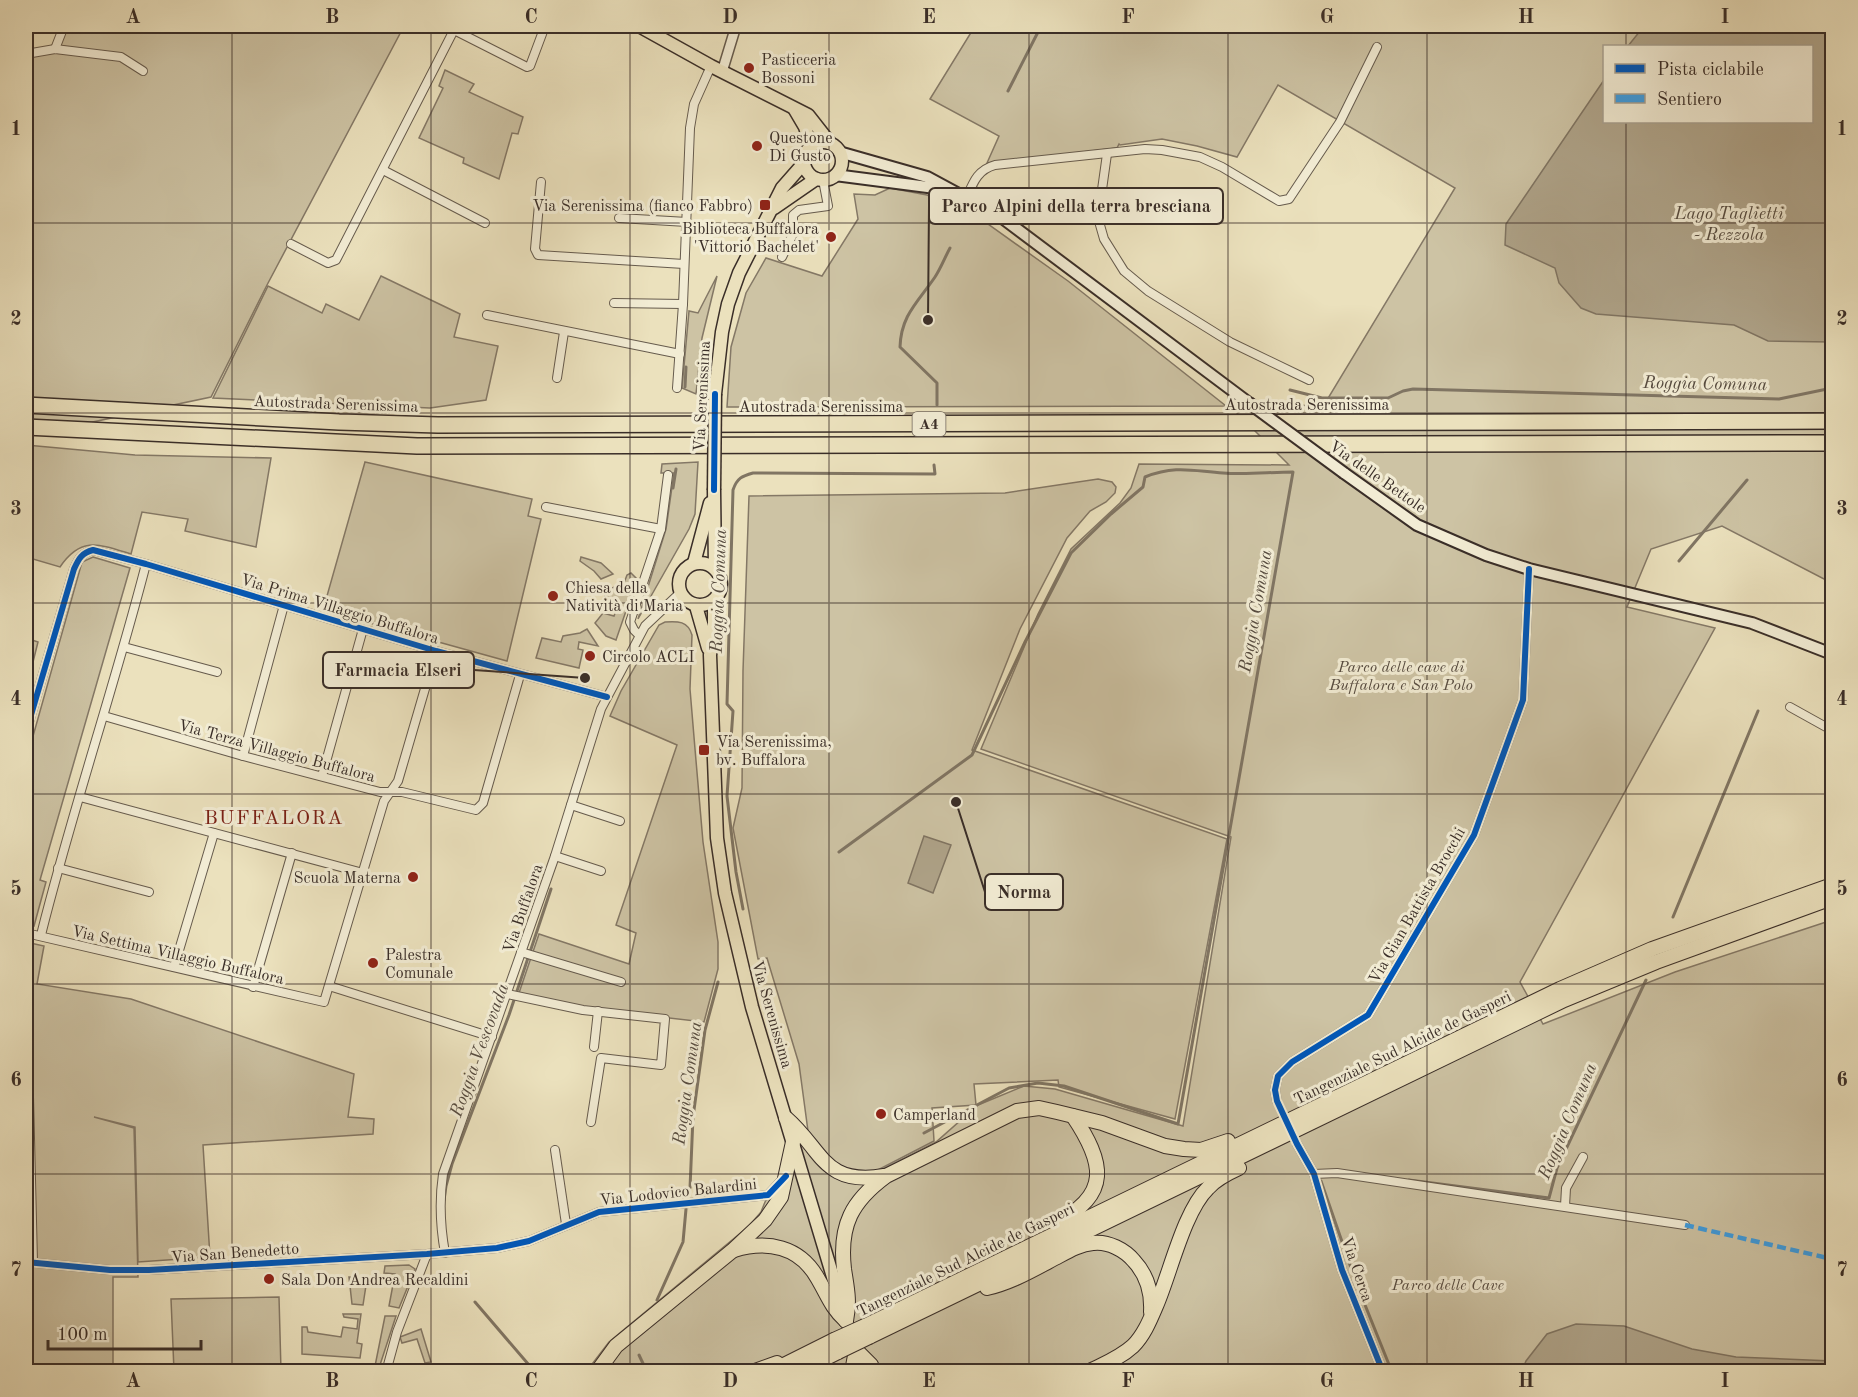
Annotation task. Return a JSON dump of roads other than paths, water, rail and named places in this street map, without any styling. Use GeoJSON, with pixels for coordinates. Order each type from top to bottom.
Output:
{"type":"FeatureCollection","features":[{"type":"Feature","properties":{"kind":"highway","name":"Autostrada Serenissima"},"geometry":{"type":"LineString","coordinates":[[26,405],[339,422],[438,425],[1833,421]]}},
{"type":"Feature","properties":{"kind":"highway","name":"A4"},"geometry":{"type":"LineString","coordinates":[[26,427],[428,446],[1833,443]]}},
{"type":"Feature","properties":{"kind":"highway","name":"Tangenziale Sud Alcide de Gasperi"},"geometry":{"type":"LineString","coordinates":[[867,1332],[971,1274],[1560,989],[1652,949],[1833,885]]}},
{"type":"Feature","properties":{"kind":"highway","name":"Tangenziale Sud Alcide de Gasperi"},"geometry":{"type":"LineString","coordinates":[[770,1371],[797,1365],[867,1332],[963,1292],[1564,1000],[1656,962],[1833,898]]}},
{"type":"Feature","properties":{"kind":"highway"},"geometry":{"type":"LineString","coordinates":[[1770,920],[1798,920],[1833,908]]}},
{"type":"Feature","properties":{"kind":"highway"},"geometry":{"type":"LineString","coordinates":[[846,1321],[849,1303],[843,1253],[845,1230],[850,1214],[868,1189],[886,1176],[1017,1111],[1039,1108],[1102,1124],[1165,1146],[1201,1150],[1222,1143],[1285,1114],[1314,1108]]}},
{"type":"Feature","properties":{"kind":"highway"},"geometry":{"type":"LineString","coordinates":[[971,1274],[987,1258],[1005,1247],[1077,1211],[1092,1194],[1097,1170],[1096,1158],[1092,1146],[1072,1116]]}},
{"type":"Feature","properties":{"kind":"highway"},"geometry":{"type":"LineString","coordinates":[[786,1118],[800,1130],[821,1160],[835,1170],[865,1179],[886,1176]]}},
{"type":"Feature","properties":{"kind":"highway"},"geometry":{"type":"LineString","coordinates":[[1088,1371],[1116,1358],[1132,1346],[1150,1320],[1167,1281],[1189,1217],[1206,1189],[1217,1180],[1287,1145],[1310,1123]]}},
{"type":"Feature","properties":{"kind":"highway"},"geometry":{"type":"LineString","coordinates":[[597,1371],[616,1346],[732,1251],[765,1220],[781,1197],[793,1142]]}},
{"type":"Feature","properties":{"kind":"highway"},"geometry":{"type":"LineString","coordinates":[[963,1292],[1011,1280],[1080,1245],[1095,1242],[1123,1251],[1140,1268],[1151,1295],[1150,1320]]}},
{"type":"Feature","properties":{"kind":"highway"},"geometry":{"type":"LineString","coordinates":[[732,1251],[751,1245],[767,1245],[786,1249],[798,1256],[817,1277],[834,1309],[846,1321]]}},
{"type":"Feature","properties":{"kind":"highway"},"geometry":{"type":"LineString","coordinates":[[610,1371],[616,1346]]}},
{"type":"Feature","properties":{"kind":"highway"},"geometry":{"type":"LineString","coordinates":[[852,1371],[856,1350]]}},
{"type":"Feature","properties":{"kind":"highway"},"geometry":{"type":"LineString","coordinates":[[856,1350],[874,1371]]}},
{"type":"Feature","properties":{"kind":"highway"},"geometry":{"type":"LineString","coordinates":[[752,1371],[797,1365]]}},
{"type":"Feature","properties":{"kind":"main road"},"geometry":{"type":"LineString","coordinates":[[639,26],[716,69],[814,119],[835,148],[841,164],[835,175],[819,179],[808,172],[804,156],[811,146],[817,143],[835,148]]}},
{"type":"Feature","properties":{"kind":"main road"},"geometry":{"type":"LineString","coordinates":[[795,110],[805,127],[811,146]]}},
{"type":"Feature","properties":{"kind":"main road","name":"Via delle Bettole"},"geometry":{"type":"LineString","coordinates":[[835,148],[927,177],[1001,217],[1249,403],[1418,525],[1478,552],[1529,569],[1752,623],[1833,654]]}},
{"type":"Feature","properties":{"kind":"main road","name":"Via Serenissima"},"geometry":{"type":"LineString","coordinates":[[804,163],[782,188],[774,208],[750,249],[728,304],[716,367],[715,569],[722,585],[714,601],[710,655],[717,838],[725,894],[752,1007],[862,1371]]}},
{"type":"Feature","properties":{"kind":"main road","name":"Via delle Bettole"},"geometry":{"type":"LineString","coordinates":[[835,175],[949,190]]}},
{"type":"Feature","properties":{"kind":"main road","name":"Via Serenissima"},"geometry":{"type":"LineString","coordinates":[[774,208],[819,179]]}},
{"type":"Feature","properties":{"kind":"main road","name":"Via Serenissima"},"geometry":{"type":"LineString","coordinates":[[680,593],[679,579],[682,572],[694,563],[714,490]]}},
{"type":"Feature","properties":{"kind":"main road"},"geometry":{"type":"LineString","coordinates":[[694,563],[709,565],[715,569]]}},
{"type":"Feature","properties":{"kind":"main road"},"geometry":{"type":"LineString","coordinates":[[680,593],[684,600],[696,606],[714,601]]}},
{"type":"Feature","properties":{"kind":"main road","name":"Via Serenissima"},"geometry":{"type":"LineString","coordinates":[[696,606],[710,655]]}},
{"type":"Feature","properties":{"kind":"street"},"geometry":{"type":"LineString","coordinates":[[55,49],[64,26]]}},
{"type":"Feature","properties":{"kind":"street"},"geometry":{"type":"LineString","coordinates":[[291,244],[328,264],[335,262],[455,28],[527,67],[530,66],[545,26]]}},
{"type":"Feature","properties":{"kind":"street"},"geometry":{"type":"LineString","coordinates":[[676,388],[683,304],[691,120],[699,90],[716,69],[736,26]]}},
{"type":"Feature","properties":{"kind":"street"},"geometry":{"type":"LineString","coordinates":[[966,199],[977,175],[988,167],[1145,149],[1181,152],[1222,167],[1279,201],[1289,199],[1340,122],[1377,47]]}},
{"type":"Feature","properties":{"kind":"street"},"geometry":{"type":"LineString","coordinates":[[26,54],[55,49],[121,57],[143,70]]}},
{"type":"Feature","properties":{"kind":"street"},"geometry":{"type":"LineString","coordinates":[[1107,154],[1098,218],[1104,238],[1124,271],[1148,291],[1230,342],[1309,380]]}},
{"type":"Feature","properties":{"kind":"street"},"geometry":{"type":"LineString","coordinates":[[382,170],[485,223]]}},
{"type":"Feature","properties":{"kind":"street"},"geometry":{"type":"LineString","coordinates":[[782,256],[793,234],[794,214],[799,210],[828,206],[819,179]]}},
{"type":"Feature","properties":{"kind":"street"},"geometry":{"type":"LineString","coordinates":[[541,182],[535,249],[538,255],[684,264]]}},
{"type":"Feature","properties":{"kind":"street"},"geometry":{"type":"LineString","coordinates":[[619,218],[687,222]]}},
{"type":"Feature","properties":{"kind":"street"},"geometry":{"type":"LineString","coordinates":[[614,303],[683,304]]}},
{"type":"Feature","properties":{"kind":"street"},"geometry":{"type":"LineString","coordinates":[[488,315],[680,354]]}},
{"type":"Feature","properties":{"kind":"street"},"geometry":{"type":"LineString","coordinates":[[557,378],[564,332]]}},
{"type":"Feature","properties":{"kind":"street"},"geometry":{"type":"LineString","coordinates":[[639,635],[630,622],[661,529],[668,475]]}},
{"type":"Feature","properties":{"kind":"street"},"geometry":{"type":"LineString","coordinates":[[546,507],[661,529]]}},
{"type":"Feature","properties":{"kind":"street","name":"Via Prima Villaggio Buffalora"},"geometry":{"type":"LineString","coordinates":[[26,732],[74,569],[79,558],[85,552],[93,550],[436,651],[607,697]]}},
{"type":"Feature","properties":{"kind":"street"},"geometry":{"type":"LineString","coordinates":[[41,935],[58,868],[124,647],[146,564]]}},
{"type":"Feature","properties":{"kind":"street","name":"Via Gian Battista Brocchi"},"geometry":{"type":"LineString","coordinates":[[1277,1101],[1275,1090],[1278,1076],[1292,1062],[1368,1015],[1474,835],[1523,700],[1529,569]]}},
{"type":"Feature","properties":{"kind":"street","name":"Via Buffalora"},"geometry":{"type":"LineString","coordinates":[[446,1253],[440,1225],[443,1174],[555,856],[607,697],[645,626],[680,593]]}},
{"type":"Feature","properties":{"kind":"street"},"geometry":{"type":"LineString","coordinates":[[243,756],[284,605]]}},
{"type":"Feature","properties":{"kind":"street"},"geometry":{"type":"LineString","coordinates":[[322,776],[363,629]]}},
{"type":"Feature","properties":{"kind":"street"},"geometry":{"type":"LineString","coordinates":[[124,647],[217,672]]}},
{"type":"Feature","properties":{"kind":"street"},"geometry":{"type":"LineString","coordinates":[[436,651],[398,781],[384,801],[329,986],[492,1036]]}},
{"type":"Feature","properties":{"kind":"street","name":"Via Terza Villaggio Buffalora"},"geometry":{"type":"LineString","coordinates":[[104,716],[380,792],[402,792],[472,810],[479,809],[483,803],[520,675]]}},
{"type":"Feature","properties":{"kind":"street"},"geometry":{"type":"LineString","coordinates":[[1790,708],[1827,728],[1830,723],[1833,724]]}},
{"type":"Feature","properties":{"kind":"street"},"geometry":{"type":"LineString","coordinates":[[80,797],[363,873]]}},
{"type":"Feature","properties":{"kind":"street"},"geometry":{"type":"LineString","coordinates":[[571,805],[620,821]]}},
{"type":"Feature","properties":{"kind":"street"},"geometry":{"type":"LineString","coordinates":[[174,967],[214,833]]}},
{"type":"Feature","properties":{"kind":"street"},"geometry":{"type":"LineString","coordinates":[[253,987],[292,853]]}},
{"type":"Feature","properties":{"kind":"street","name":"Via Buffalora"},"geometry":{"type":"LineString","coordinates":[[555,856],[601,871]]}},
{"type":"Feature","properties":{"kind":"street"},"geometry":{"type":"LineString","coordinates":[[58,868],[149,892]]}},
{"type":"Feature","properties":{"kind":"street","name":"Via Settima Villaggio Buffalora"},"geometry":{"type":"LineString","coordinates":[[26,933],[324,1002],[329,986]]}},
{"type":"Feature","properties":{"kind":"street"},"geometry":{"type":"LineString","coordinates":[[521,951],[621,982]]}},
{"type":"Feature","properties":{"kind":"street"},"geometry":{"type":"LineString","coordinates":[[507,994],[598,1011],[665,1019],[661,1065],[601,1058],[591,1122]]}},
{"type":"Feature","properties":{"kind":"street"},"geometry":{"type":"LineString","coordinates":[[594,1047],[598,1011]]}},
{"type":"Feature","properties":{"kind":"street","name":"Via San Benedetto"},"geometry":{"type":"LineString","coordinates":[[29,1097],[29,1262],[110,1270],[149,1270],[446,1253]]}},
{"type":"Feature","properties":{"kind":"street"},"geometry":{"type":"LineString","coordinates":[[1297,1144],[1314,1174],[1337,1173],[1685,1225]]}},
{"type":"Feature","properties":{"kind":"street"},"geometry":{"type":"LineString","coordinates":[[555,1150],[566,1224]]}},
{"type":"Feature","properties":{"kind":"street"},"geometry":{"type":"LineString","coordinates":[[1565,1206],[1566,1188],[1583,1157]]}},
{"type":"Feature","properties":{"kind":"street","name":"Via Cerca"},"geometry":{"type":"LineString","coordinates":[[1314,1174],[1342,1270],[1383,1371]]}},
{"type":"Feature","properties":{"kind":"street","name":"Via Lodovico Balardini"},"geometry":{"type":"LineString","coordinates":[[446,1253],[497,1248],[529,1241],[598,1212],[768,1195],[786,1176]]}},
{"type":"Feature","properties":{"kind":"street"},"geometry":{"type":"LineString","coordinates":[[386,1371],[397,1332],[427,1254]]}},
{"type":"Feature","properties":{"kind":"water","name":"Lago Taglietti - Rezzola"},"geometry":{"type":"Polygon","coordinates":[[[1644,26],[1832,26],[1832,342],[1768,341],[1734,325],[1596,314],[1581,308],[1559,283],[1555,268],[1505,245],[1506,224],[1603,81],[1603,123],[1813,123],[1813,45],[1629,45],[1644,26]]]}},
{"type":"Feature","properties":{"kind":"water"},"geometry":{"type":"Polygon","coordinates":[[[924,836],[951,845],[933,893],[908,883],[924,836]]]}},
{"type":"Feature","properties":{"kind":"water"},"geometry":{"type":"Polygon","coordinates":[[[1576,1324],[1624,1326],[1692,1349],[1736,1357],[1832,1361],[1832,1371],[1522,1371],[1526,1361],[1547,1334],[1576,1324]]]}},
{"type":"Feature","properties":{"kind":"waterway","name":"Roggia Comuna"},"geometry":{"type":"LineString","coordinates":[[1008,91],[1038,32]]}},
{"type":"Feature","properties":{"kind":"waterway","name":"Roggia Comuna"},"geometry":{"type":"LineString","coordinates":[[975,187],[984,192]]}},
{"type":"Feature","properties":{"kind":"waterway","name":"Roggia Comuna"},"geometry":{"type":"LineString","coordinates":[[937,405],[937,383],[900,347],[907,317],[937,274],[950,248]]}},
{"type":"Feature","properties":{"kind":"waterway","name":"Roggia Vescovada"},"geometry":{"type":"LineString","coordinates":[[685,387],[686,367]]}},
{"type":"Feature","properties":{"kind":"waterway","name":"Roggia Comuna"},"geometry":{"type":"LineString","coordinates":[[1290,390],[1322,398],[1388,398],[1413,389],[1779,399],[1832,388]]}},
{"type":"Feature","properties":{"kind":"waterway","name":"Roggia Comuna"},"geometry":{"type":"LineString","coordinates":[[743,909],[727,796],[733,711],[727,704],[733,490],[736,483],[740,478],[753,473],[935,474],[934,465]]}},
{"type":"Feature","properties":{"kind":"waterway","name":"Roggia Vescovada"},"geometry":{"type":"LineString","coordinates":[[673,488],[676,469]]}},
{"type":"Feature","properties":{"kind":"waterway","name":"Roggia Comuna"},"geometry":{"type":"LineString","coordinates":[[839,852],[972,755],[1025,642],[1071,553],[1143,487],[1145,477],[1175,470],[1240,474],[1293,472],[1178,1124],[1064,1086],[1038,1083],[1009,1088],[924,1133]]}},
{"type":"Feature","properties":{"kind":"waterway","name":"Roggia Comuna"},"geometry":{"type":"LineString","coordinates":[[1679,561],[1747,480]]}},
{"type":"Feature","properties":{"kind":"waterway","name":"Roggia Comuna"},"geometry":{"type":"LineString","coordinates":[[1673,917],[1758,711]]}},
{"type":"Feature","properties":{"kind":"waterway","name":"Roggia Vescovada"},"geometry":{"type":"LineString","coordinates":[[444,1200],[452,1164],[509,1015],[551,889]]}},
{"type":"Feature","properties":{"kind":"waterway","name":"Roggia Comuna"},"geometry":{"type":"LineString","coordinates":[[1409,1180],[1549,1198],[1557,1168],[1646,980]]}},
{"type":"Feature","properties":{"kind":"waterway","name":"Roggia Comuna"},"geometry":{"type":"LineString","coordinates":[[690,1188],[693,1117],[705,1030],[718,982]]}},
{"type":"Feature","properties":{"kind":"waterway","name":"Roggia Comuna"},"geometry":{"type":"LineString","coordinates":[[1321,1181],[1357,1285],[1392,1372]]}},
{"type":"Feature","properties":{"kind":"waterway","name":"Roggia Comuna"},"geometry":{"type":"LineString","coordinates":[[657,1300],[683,1242],[686,1209]]}},
{"type":"Feature","properties":{"kind":"waterway","name":"Roggia Vescovada"},"geometry":{"type":"LineString","coordinates":[[475,1302],[535,1372]]}},
{"type":"Feature","properties":{"kind":"waterway","name":"Roggia Comuna"},"geometry":{"type":"LineString","coordinates":[[639,1355],[647,1372]]}},
{"type":"Feature","properties":{"kind":"tunnel"},"geometry":{"type":"LineString","coordinates":[[1277,1101],[1297,1144]]}},
{"type":"Feature","properties":{"kind":"place","name":"Pasticceria Bossoni"},"geometry":{"type":"Point","coordinates":[749,68]}},
{"type":"Feature","properties":{"kind":"place","name":"Questone Di Gusto"},"geometry":{"type":"Point","coordinates":[757,146]}},
{"type":"Feature","properties":{"kind":"place","name":"Via Serenissima (fianco Fabbro)"},"geometry":{"type":"Point","coordinates":[765,205]}},
{"type":"Feature","properties":{"kind":"place","name":"Biblioteca Buffalora 'Vittorio Bachelet'"},"geometry":{"type":"Point","coordinates":[831,237]}},
{"type":"Feature","properties":{"kind":"place","name":"Parco Alpini della terra bresciana"},"geometry":{"type":"Point","coordinates":[928,320]}},
{"type":"Feature","properties":{"kind":"place","name":"Chiesa della Natività di Maria"},"geometry":{"type":"Point","coordinates":[553,596]}},
{"type":"Feature","properties":{"kind":"place","name":"Circolo ACLI"},"geometry":{"type":"Point","coordinates":[590,656]}},
{"type":"Feature","properties":{"kind":"place","name":"Farmacia Elseri"},"geometry":{"type":"Point","coordinates":[585,678]}},
{"type":"Feature","properties":{"kind":"place","name":"Via Serenissima, bv. Buffalora"},"geometry":{"type":"Point","coordinates":[704,750]}},
{"type":"Feature","properties":{"kind":"place","name":"Norma"},"geometry":{"type":"Point","coordinates":[956,802]}},
{"type":"Feature","properties":{"kind":"place","name":"Scuola Materna"},"geometry":{"type":"Point","coordinates":[413,877]}},
{"type":"Feature","properties":{"kind":"place","name":"Palestra Comunale"},"geometry":{"type":"Point","coordinates":[373,963]}},
{"type":"Feature","properties":{"kind":"place","name":"Camperland"},"geometry":{"type":"Point","coordinates":[881,1114]}},
{"type":"Feature","properties":{"kind":"place","name":"Sala Don Andrea Recaldini"},"geometry":{"type":"Point","coordinates":[269,1279]}},
{"type":"Feature","properties":{"kind":"district","name":"BUFFALORA"},"geometry":{"type":"Point","coordinates":[274,817]}},
{"type":"Feature","properties":{"kind":"park label","name":"Parco delle cave di Buffalora e San Polo"},"geometry":{"type":"Point","coordinates":[1401,675]}},
{"type":"Feature","properties":{"kind":"park label","name":"Parco delle Cave"},"geometry":{"type":"Point","coordinates":[1448,1284]}}]}
